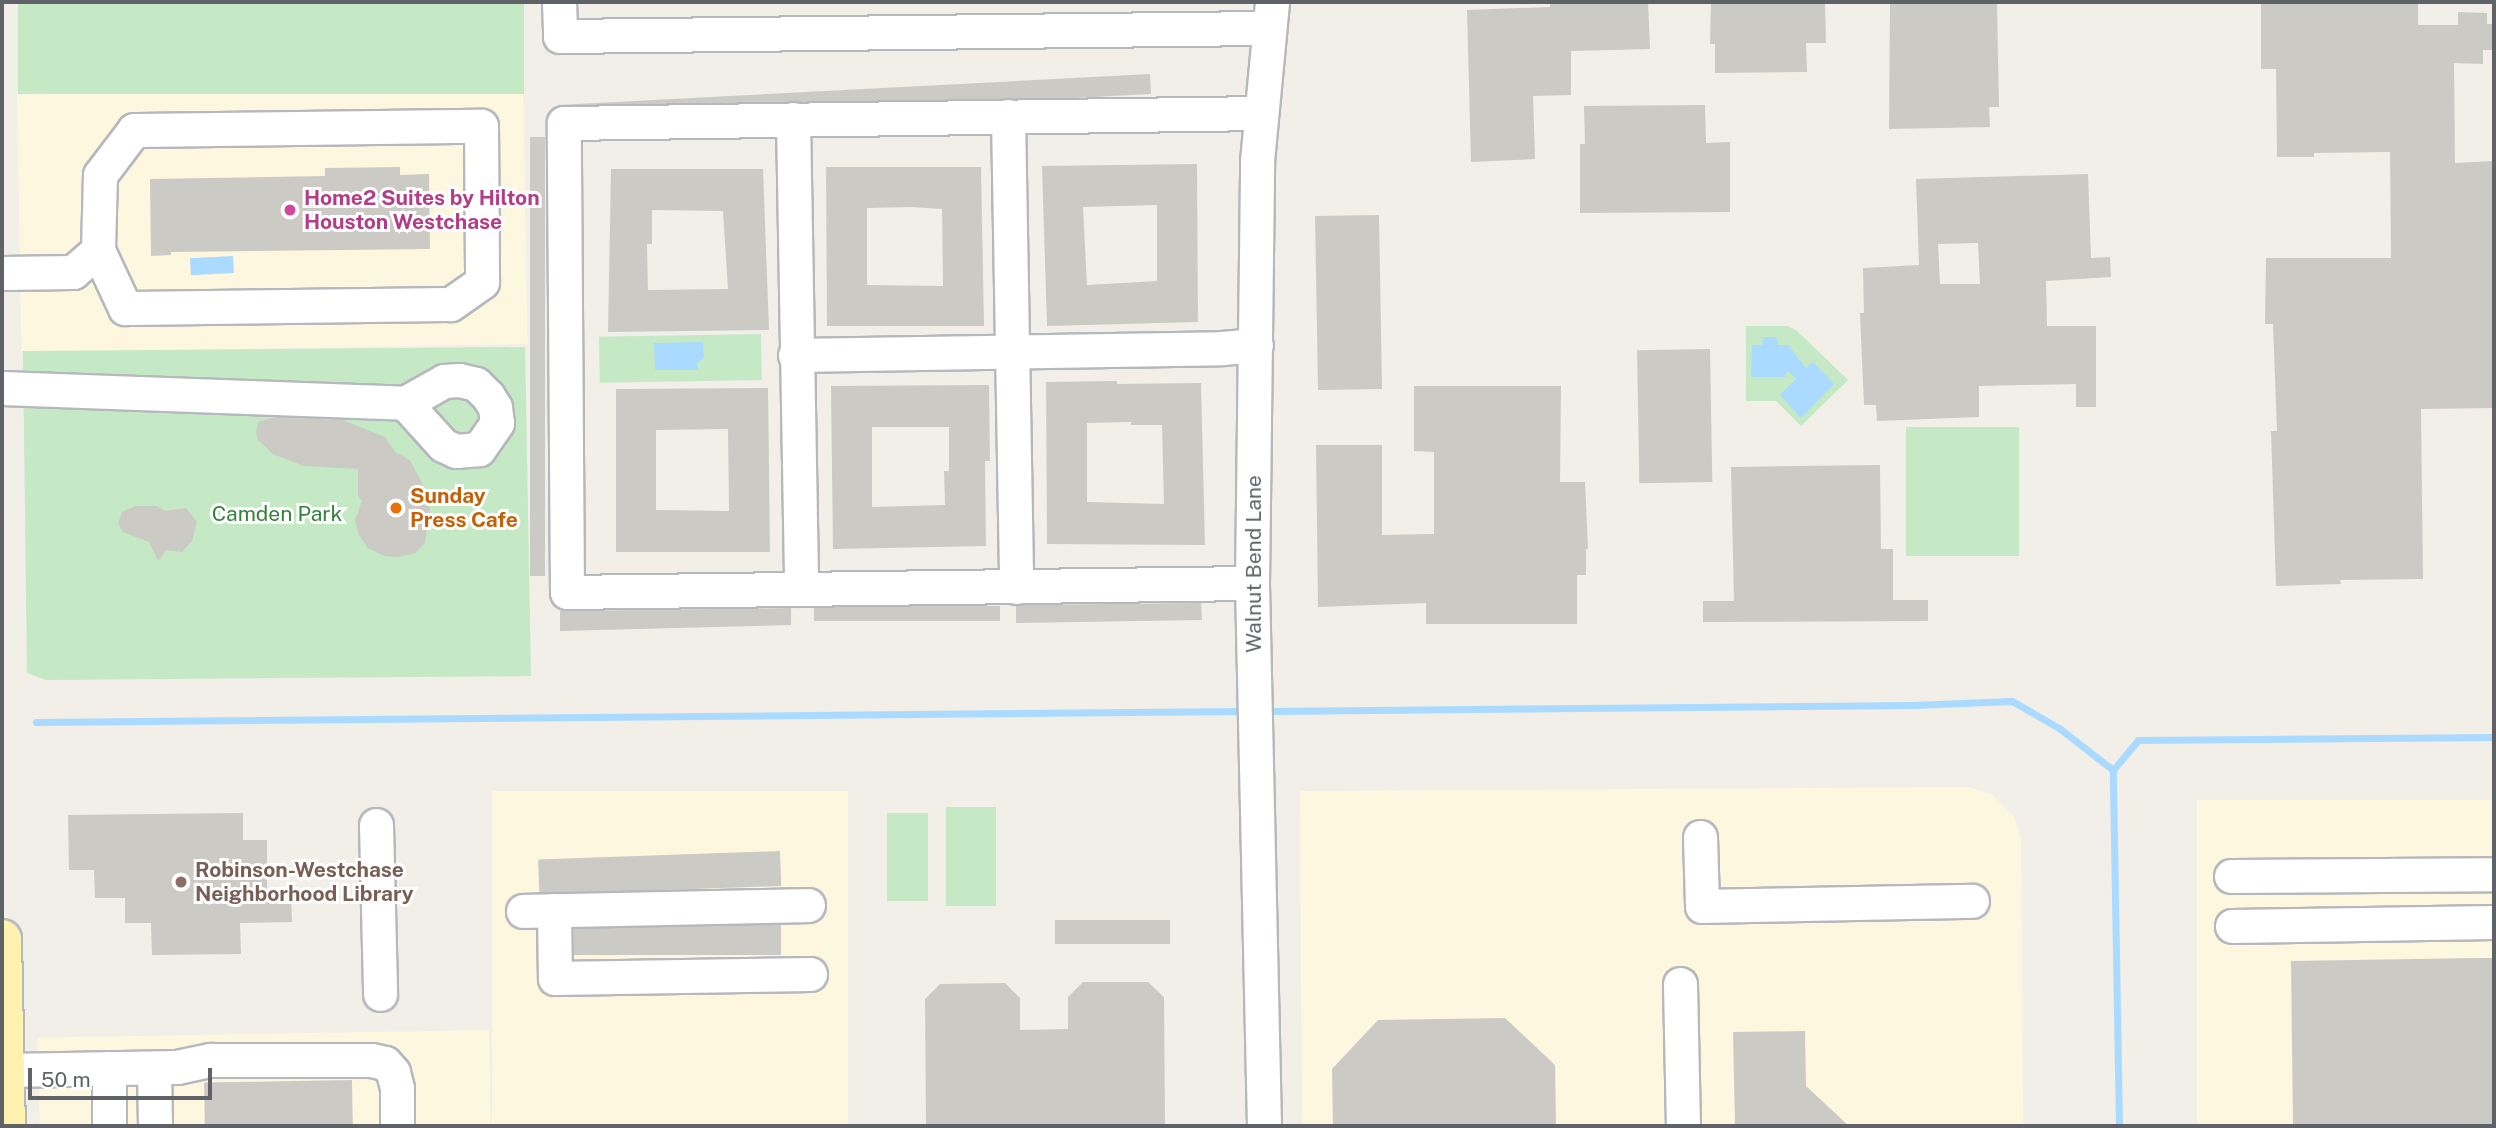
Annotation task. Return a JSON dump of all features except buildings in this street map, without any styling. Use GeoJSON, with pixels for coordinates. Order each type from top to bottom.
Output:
{"type":"FeatureCollection","features":[{"type":"Feature","properties":{"kind":"main road"},"geometry":{"type":"LineString","coordinates":[[2,939],[6,1126]]}},
{"type":"Feature","properties":{"kind":"street"},"geometry":{"type":"LineString","coordinates":[[559,2],[560,36],[1210,29],[1270,15]]}},
{"type":"Feature","properties":{"kind":"street","name":"Walnut Bend Lane"},"geometry":{"type":"LineString","coordinates":[[1264,1126],[1252,583],[1255,230],[1270,15]]}},
{"type":"Feature","properties":{"kind":"street"},"geometry":{"type":"LineString","coordinates":[[1252,583],[567,592],[564,123],[1261,114]]}},
{"type":"Feature","properties":{"kind":"street"},"geometry":{"type":"LineString","coordinates":[[1008,116],[1016,587]]}},
{"type":"Feature","properties":{"kind":"street"},"geometry":{"type":"LineString","coordinates":[[793,119],[801,589]]}},
{"type":"Feature","properties":{"kind":"street"},"geometry":{"type":"LineString","coordinates":[[2,273],[73,272],[99,250],[100,175],[134,130],[481,126],[482,282],[450,304],[125,308],[99,250]]}},
{"type":"Feature","properties":{"kind":"street"},"geometry":{"type":"LineString","coordinates":[[795,355],[1208,349],[1256,345]]}},
{"type":"Feature","properties":{"kind":"street"},"geometry":{"type":"LineString","coordinates":[[2,388],[405,403]]}},
{"type":"Feature","properties":{"kind":"street"},"geometry":{"type":"LineString","coordinates":[[376,825],[380,994]]}},
{"type":"Feature","properties":{"kind":"street"},"geometry":{"type":"LineString","coordinates":[[1700,837],[1702,906],[1972,901]]}},
{"type":"Feature","properties":{"kind":"street"},"geometry":{"type":"LineString","coordinates":[[2231,876],[2494,874]]}},
{"type":"Feature","properties":{"kind":"street"},"geometry":{"type":"LineString","coordinates":[[808,905],[538,910],[555,978],[810,974]]}},
{"type":"Feature","properties":{"kind":"street"},"geometry":{"type":"LineString","coordinates":[[2232,926],[2494,922]]}},
{"type":"Feature","properties":{"kind":"street"},"geometry":{"type":"LineString","coordinates":[[1680,984],[1683,1126]]}},
{"type":"Feature","properties":{"kind":"street"},"geometry":{"type":"LineString","coordinates":[[5,1070],[177,1068],[211,1060],[385,1063],[393,1072],[397,1088],[397,1126]]}},
{"type":"Feature","properties":{"kind":"street"},"geometry":{"type":"LineString","coordinates":[[109,1068],[109,1126]]}},
{"type":"Feature","properties":{"kind":"street"},"geometry":{"type":"LineString","coordinates":[[154,1068],[155,1126]]}},
{"type":"Feature","properties":{"kind":"shaded area"},"geometry":{"type":"Polygon","coordinates":[[[523,86],[528,344],[22,353],[17,95],[523,86]]]}},
{"type":"Feature","properties":{"kind":"shaded area"},"geometry":{"type":"Polygon","coordinates":[[[1969,787],[1993,795],[2015,818],[2021,840],[2023,1126],[1302,1126],[1300,791],[1969,787]]]}},
{"type":"Feature","properties":{"kind":"shaded area"},"geometry":{"type":"Polygon","coordinates":[[[492,791],[848,791],[848,1126],[492,1126],[492,791]]]}},
{"type":"Feature","properties":{"kind":"shaded area"},"geometry":{"type":"Polygon","coordinates":[[[2197,800],[2494,800],[2494,1126],[2197,1126],[2197,800]]]}},
{"type":"Feature","properties":{"kind":"shaded area"},"geometry":{"type":"Polygon","coordinates":[[[489,1030],[491,1126],[40,1126],[38,1038],[489,1030]]]}},
{"type":"Feature","properties":{"kind":"green space"},"geometry":{"type":"Polygon","coordinates":[[[18,2],[524,2],[524,94],[18,94],[18,2]]]}},
{"type":"Feature","properties":{"kind":"green space"},"geometry":{"type":"Polygon","coordinates":[[[1746,326],[1787,326],[1796,330],[1848,380],[1801,426],[1776,401],[1746,401],[1746,326]]]}},
{"type":"Feature","properties":{"kind":"green space"},"geometry":{"type":"Polygon","coordinates":[[[761,334],[762,380],[600,383],[599,337],[761,334]]]}},
{"type":"Feature","properties":{"kind":"green space","name":"Camden Park"},"geometry":{"type":"Polygon","coordinates":[[[525,347],[531,676],[46,680],[27,673],[23,351],[525,347]]]}},
{"type":"Feature","properties":{"kind":"green space"},"geometry":{"type":"Polygon","coordinates":[[[1906,427],[2019,427],[2019,556],[1906,556],[1906,427]]]}},
{"type":"Feature","properties":{"kind":"green space"},"geometry":{"type":"Polygon","coordinates":[[[946,807],[996,807],[996,906],[946,906],[946,807]]]}},
{"type":"Feature","properties":{"kind":"green space"},"geometry":{"type":"Polygon","coordinates":[[[887,813],[928,813],[928,901],[887,901],[887,813]]]}},
{"type":"Feature","properties":{"kind":"water"},"geometry":{"type":"Polygon","coordinates":[[[233,256],[234,273],[191,275],[190,258],[233,256]]]}},
{"type":"Feature","properties":{"kind":"water"},"geometry":{"type":"Polygon","coordinates":[[[1763,337],[1777,337],[1778,345],[1788,345],[1806,368],[1813,362],[1834,384],[1801,418],[1780,395],[1796,379],[1789,372],[1786,372],[1786,377],[1751,377],[1752,345],[1762,345],[1763,337]]]}},
{"type":"Feature","properties":{"kind":"water"},"geometry":{"type":"Polygon","coordinates":[[[703,342],[704,358],[697,363],[698,370],[655,370],[654,343],[703,342]]]}},
{"type":"Feature","properties":{"kind":"waterway"},"geometry":{"type":"LineString","coordinates":[[1265,711],[1913,705],[2012,701],[2059,728],[2113,770]]}},
{"type":"Feature","properties":{"kind":"waterway"},"geometry":{"type":"LineString","coordinates":[[36,722],[1246,711]]}},
{"type":"Feature","properties":{"kind":"waterway"},"geometry":{"type":"LineString","coordinates":[[2119,1126],[2113,770],[2138,740],[2494,737]]}},
{"type":"Feature","properties":{"kind":"place","name":"Home2 Suites by Hilton Houston Westchase"},"geometry":{"type":"Point","coordinates":[290,210]}},
{"type":"Feature","properties":{"kind":"place","name":"Sunday Press Cafe"},"geometry":{"type":"Point","coordinates":[396,508]}},
{"type":"Feature","properties":{"kind":"place","name":"Robinson-Westchase Neighborhood Library"},"geometry":{"type":"Point","coordinates":[181,882]}}]}
